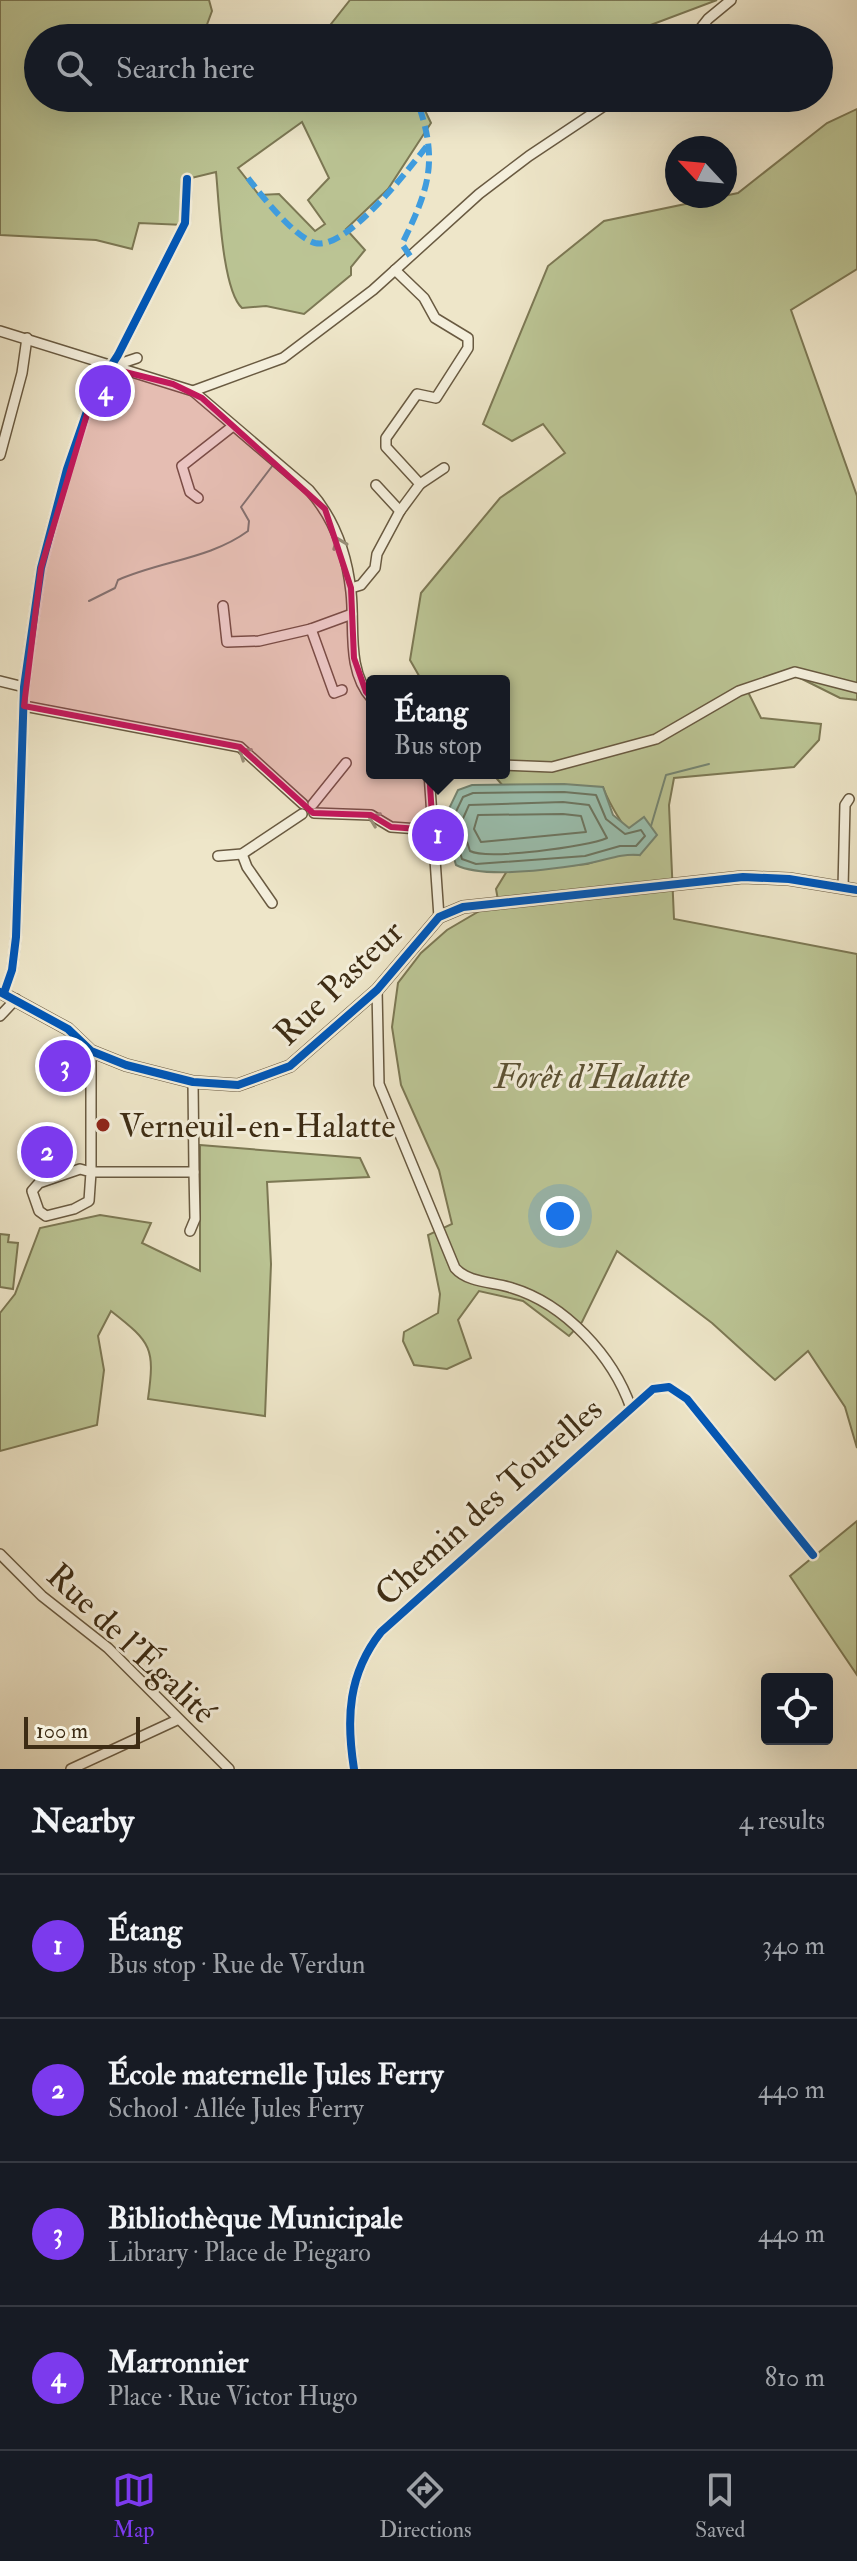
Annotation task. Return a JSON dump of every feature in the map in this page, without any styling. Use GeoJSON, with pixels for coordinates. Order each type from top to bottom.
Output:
{"type":"FeatureCollection","features":[{"type":"Feature","properties":{"kind":"street"},"geometry":{"type":"LineString","coordinates":[[704,24],[731,0]]}},
{"type":"Feature","properties":{"kind":"street"},"geometry":{"type":"LineString","coordinates":[[193,391],[283,358],[334,322],[488,187],[596,112]]}},
{"type":"Feature","properties":{"kind":"street"},"geometry":{"type":"LineString","coordinates":[[2,992],[12,970],[16,937],[24,687],[41,568],[67,469],[93,394],[185,223],[187,179]]}},
{"type":"Feature","properties":{"kind":"street"},"geometry":{"type":"LineString","coordinates":[[395,270],[424,298],[435,318],[468,338],[468,348],[436,398],[417,394],[386,438],[386,447],[420,484]]}},
{"type":"Feature","properties":{"kind":"street"},"geometry":{"type":"LineString","coordinates":[[0,331],[109,368],[193,391],[254,440],[325,509],[343,552],[351,588],[354,658],[366,692]]}},
{"type":"Feature","properties":{"kind":"street"},"geometry":{"type":"LineString","coordinates":[[0,455],[22,373],[27,338]]}},
{"type":"Feature","properties":{"kind":"street"},"geometry":{"type":"LineString","coordinates":[[109,368],[137,358]]}},
{"type":"Feature","properties":{"kind":"street"},"geometry":{"type":"LineString","coordinates":[[198,498],[190,492],[182,466],[233,426]]}},
{"type":"Feature","properties":{"kind":"street"},"geometry":{"type":"LineString","coordinates":[[351,588],[361,585],[375,568],[377,554],[400,511],[420,484],[444,468]]}},
{"type":"Feature","properties":{"kind":"street"},"geometry":{"type":"LineString","coordinates":[[376,485],[400,511]]}},
{"type":"Feature","properties":{"kind":"street"},"geometry":{"type":"LineString","coordinates":[[223,606],[227,642],[259,641],[311,629],[352,614]]}},
{"type":"Feature","properties":{"kind":"street"},"geometry":{"type":"LineString","coordinates":[[311,629],[334,693],[342,690]]}},
{"type":"Feature","properties":{"kind":"street"},"geometry":{"type":"LineString","coordinates":[[510,765],[552,767],[643,743],[739,691],[795,672],[857,688]]}},
{"type":"Feature","properties":{"kind":"street"},"geometry":{"type":"LineString","coordinates":[[0,681],[24,687]]}},
{"type":"Feature","properties":{"kind":"street"},"geometry":{"type":"LineString","coordinates":[[24,706],[240,747],[308,809],[371,815],[391,827],[433,830]]}},
{"type":"Feature","properties":{"kind":"street"},"geometry":{"type":"LineString","coordinates":[[218,856],[242,854],[308,809],[346,763]]}},
{"type":"Feature","properties":{"kind":"street"},"geometry":{"type":"LineString","coordinates":[[429,779],[439,917],[463,907],[743,877],[789,879],[857,890]]}},
{"type":"Feature","properties":{"kind":"street"},"geometry":{"type":"LineString","coordinates":[[843,888],[845,805],[849,799]]}},
{"type":"Feature","properties":{"kind":"street"},"geometry":{"type":"LineString","coordinates":[[242,854],[247,867],[272,903]]}},
{"type":"Feature","properties":{"kind":"street","name":"Rue Pasteur"},"geometry":{"type":"LineString","coordinates":[[2,992],[68,1029],[91,1051],[148,1072],[193,1082],[238,1085],[275,1074],[308,1052],[377,990],[439,917]]}},
{"type":"Feature","properties":{"kind":"street"},"geometry":{"type":"LineString","coordinates":[[377,990],[379,1084],[459,1272],[515,1289],[552,1307],[602,1356],[618,1378],[631,1408]]}},
{"type":"Feature","properties":{"kind":"street"},"geometry":{"type":"LineString","coordinates":[[0,1016],[16,999]]}},
{"type":"Feature","properties":{"kind":"street"},"geometry":{"type":"LineString","coordinates":[[91,1051],[91,1172],[89,1201],[74,1209],[46,1216],[39,1211],[32,1191],[39,1183],[80,1169],[91,1172],[194,1172]]}},
{"type":"Feature","properties":{"kind":"street"},"geometry":{"type":"LineString","coordinates":[[190,1231],[195,1219],[193,1082]]}},
{"type":"Feature","properties":{"kind":"street","name":"Chemin des Tourelles"},"geometry":{"type":"LineString","coordinates":[[354,1769],[350,1700],[357,1673],[377,1637],[402,1610],[653,1389],[662,1386],[682,1394],[813,1555]]}},
{"type":"Feature","properties":{"kind":"street","name":"Rue de l'Égalité"},"geometry":{"type":"LineString","coordinates":[[0,1554],[49,1603],[108,1648],[229,1769]]}},
{"type":"Feature","properties":{"kind":"street"},"geometry":{"type":"LineString","coordinates":[[71,1769],[177,1720]]}},
{"type":"Feature","properties":{"kind":"highlighted area"},"geometry":{"type":"Polygon","coordinates":[[[109,368],[173,384],[202,398],[325,509],[351,588],[354,658],[366,692],[428,756],[433,830],[391,827],[371,815],[313,813],[240,747],[24,706],[41,568],[93,394],[109,368]]]}},
{"type":"Feature","properties":{"kind":"green space"},"geometry":{"type":"Polygon","coordinates":[[[0,0],[209,0],[212,11],[207,24],[24,24],[24,112],[426,112],[431,123],[388,189],[346,229],[365,250],[351,267],[351,275],[304,314],[266,306],[242,308],[235,298],[226,265],[216,172],[187,179],[184,225],[139,223],[132,249],[96,240],[0,235],[0,0]],[[302,122],[238,168],[259,195],[279,194],[315,231],[325,224],[308,200],[329,178],[302,122]]]}},
{"type":"Feature","properties":{"kind":"green space"},"geometry":{"type":"Polygon","coordinates":[[[350,0],[717,0],[653,24],[331,24],[350,0]]]}},
{"type":"Feature","properties":{"kind":"green space","name":"Forêt d'Halatte"},"geometry":{"type":"Polygon","coordinates":[[[857,109],[857,269],[791,310],[857,496],[857,700],[840,698],[786,671],[748,692],[761,718],[821,724],[819,740],[794,767],[674,778],[669,805],[674,919],[857,954],[857,1448],[845,1407],[808,1351],[775,1380],[712,1323],[617,1251],[582,1322],[569,1336],[523,1301],[479,1291],[458,1320],[471,1358],[447,1369],[414,1365],[403,1341],[404,1332],[438,1313],[440,1294],[428,1235],[452,1224],[439,1170],[401,1085],[392,1027],[398,983],[421,953],[447,930],[498,900],[496,889],[507,871],[587,864],[621,853],[639,855],[603,787],[503,786],[497,779],[510,779],[510,675],[419,675],[410,660],[421,593],[500,498],[565,453],[543,424],[512,441],[483,424],[548,266],[604,221],[666,208],[737,208],[738,193],[827,123],[857,109]]]}},
{"type":"Feature","properties":{"kind":"green space"},"geometry":{"type":"Polygon","coordinates":[[[200,1145],[360,1158],[369,1177],[267,1182],[271,1264],[265,1416],[148,1399],[151,1368],[148,1348],[135,1331],[111,1311],[98,1336],[104,1370],[97,1425],[0,1451],[0,1313],[15,1294],[40,1228],[100,1215],[151,1223],[142,1243],[200,1271],[200,1145]]]}},
{"type":"Feature","properties":{"kind":"green space"},"geometry":{"type":"Polygon","coordinates":[[[0,1234],[9,1235],[8,1242],[18,1243],[13,1289],[0,1287],[0,1234]]]}},
{"type":"Feature","properties":{"kind":"green space"},"geometry":{"type":"Polygon","coordinates":[[[857,1521],[857,1675],[790,1576],[857,1521]]]}},
{"type":"Feature","properties":{"kind":"water"},"geometry":{"type":"Polygon","coordinates":[[[564,784],[603,787],[613,815],[629,828],[644,817],[657,835],[640,855],[572,866],[501,872],[456,865],[443,821],[458,790],[472,785],[564,784]]]}},
{"type":"Feature","properties":{"kind":"waterway"},"geometry":{"type":"LineString","coordinates":[[89,601],[115,588],[118,580],[218,548],[248,531],[249,521],[241,507],[273,465]]}},
{"type":"Feature","properties":{"kind":"waterway"},"geometry":{"type":"LineString","coordinates":[[651,826],[666,775],[709,764]]}},
{"type":"Feature","properties":{"kind":"marked path"},"geometry":{"type":"LineString","coordinates":[[410,256],[402,244],[419,206],[428,172],[427,139],[421,112]]}},
{"type":"Feature","properties":{"kind":"marked path"},"geometry":{"type":"LineString","coordinates":[[248,178],[278,215],[298,233],[315,243],[328,242],[361,221],[430,142]]}},
{"type":"Feature","properties":{"kind":"cycle path"},"geometry":{"type":"LineString","coordinates":[[4,993],[12,970],[16,937],[24,687],[41,568],[67,469],[93,394],[118,355],[185,223],[187,179]]}},
{"type":"Feature","properties":{"kind":"cycle path"},"geometry":{"type":"LineString","coordinates":[[0,992],[68,1029],[91,1051],[126,1065],[193,1082],[238,1085],[290,1066],[377,990],[439,917],[463,907],[743,877],[789,879],[857,890]]}},
{"type":"Feature","properties":{"kind":"cycle path"},"geometry":{"type":"LineString","coordinates":[[354,1769],[350,1732],[352,1697],[362,1664],[381,1632],[653,1389],[669,1387],[687,1399],[813,1555]]}},
{"type":"Feature","properties":{"kind":"place","name":"Marronnier"},"geometry":{"type":"Point","coordinates":[105,391]}},
{"type":"Feature","properties":{"kind":"place","name":"Étang"},"geometry":{"type":"Point","coordinates":[438,835]}},
{"type":"Feature","properties":{"kind":"place","name":"Bibliothèque Municipale"},"geometry":{"type":"Point","coordinates":[65,1066]}},
{"type":"Feature","properties":{"kind":"place","name":"Verneuil-en-Halatte"},"geometry":{"type":"Point","coordinates":[103,1125]}},
{"type":"Feature","properties":{"kind":"place","name":"École maternelle Jules Ferry"},"geometry":{"type":"Point","coordinates":[47,1152]}}]}
